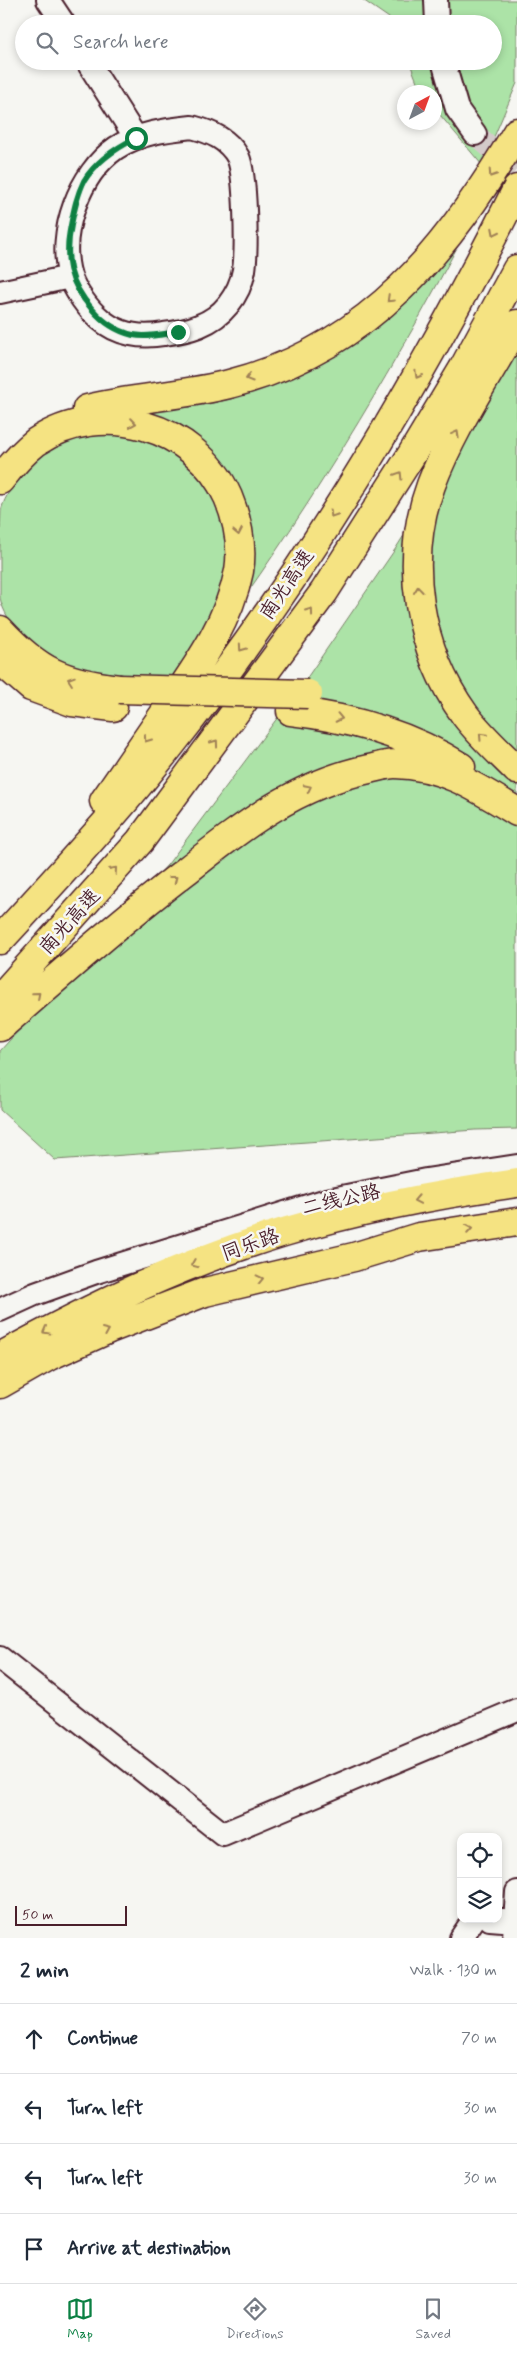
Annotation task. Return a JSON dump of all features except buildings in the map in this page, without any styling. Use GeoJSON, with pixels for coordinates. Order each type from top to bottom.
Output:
{"type":"FeatureCollection","features":[{"type":"Feature","properties":{"kind":"main road"},"geometry":{"type":"LineString","coordinates":[[0,452],[10,441],[32,426],[59,416],[93,407],[185,393],[235,383],[283,366],[326,345],[356,327],[385,304],[412,277],[468,208],[517,132]]}},
{"type":"Feature","properties":{"kind":"main road","name":"南光高速"},"geometry":{"type":"LineString","coordinates":[[0,940],[122,804],[171,745],[278,598],[393,420],[472,278],[517,189]]}},
{"type":"Feature","properties":{"kind":"main road","name":"南光高速"},"geometry":{"type":"LineString","coordinates":[[0,998],[140,841],[324,592],[418,446],[463,370],[517,269]]}},
{"type":"Feature","properties":{"kind":"main road"},"geometry":{"type":"LineString","coordinates":[[517,324],[451,443],[434,479],[419,533],[417,573],[424,629],[440,674],[465,715],[480,734],[517,770]]}},
{"type":"Feature","properties":{"kind":"main road"},"geometry":{"type":"LineString","coordinates":[[0,480],[16,460],[36,443],[58,430],[86,422],[115,420],[142,424],[167,433],[188,446],[207,464],[223,486],[234,510],[240,542],[239,569],[233,593],[215,636],[195,669],[25,913]]}},
{"type":"Feature","properties":{"kind":"main road"},"geometry":{"type":"LineString","coordinates":[[0,630],[22,654],[51,673],[116,698]]}},
{"type":"Feature","properties":{"kind":"main road"},"geometry":{"type":"LineString","coordinates":[[0,660],[31,687],[72,702],[116,698],[299,702],[370,707],[429,729],[483,761],[517,787]]}},
{"type":"Feature","properties":{"kind":"main road"},"geometry":{"type":"LineString","coordinates":[[299,702],[415,742],[472,774],[517,811]]}},
{"type":"Feature","properties":{"kind":"main road"},"geometry":{"type":"LineString","coordinates":[[0,1027],[152,897],[207,854],[263,814],[317,783],[393,764],[414,765],[453,775],[471,783],[517,811]]}},
{"type":"Feature","properties":{"kind":"main road","name":"同乐路"},"geometry":{"type":"LineString","coordinates":[[0,1357],[59,1324],[135,1288],[214,1256],[283,1232],[359,1212],[451,1193],[517,1183]]}},
{"type":"Feature","properties":{"kind":"main road","name":"同乐路"},"geometry":{"type":"LineString","coordinates":[[0,1384],[57,1352],[205,1292],[354,1257],[419,1237],[517,1222]]}},
{"type":"Feature","properties":{"kind":"street"},"geometry":{"type":"LineString","coordinates":[[48,0],[58,15]]}},
{"type":"Feature","properties":{"kind":"street"},"geometry":{"type":"LineString","coordinates":[[436,0],[437,15]]}},
{"type":"Feature","properties":{"kind":"street"},"geometry":{"type":"LineString","coordinates":[[93,70],[136,138]]}},
{"type":"Feature","properties":{"kind":"street"},"geometry":{"type":"LineString","coordinates":[[446,70],[457,110],[475,134]]}},
{"type":"Feature","properties":{"kind":"street"},"geometry":{"type":"LineString","coordinates":[[192,127],[210,132],[226,142],[238,158],[243,176],[244,270],[238,289],[228,305],[214,318],[197,328],[153,336],[134,336],[116,330],[100,319],[78,292],[70,277],[67,244],[75,203],[85,180],[100,161],[117,148],[136,138],[154,132],[192,127]]}},
{"type":"Feature","properties":{"kind":"street"},"geometry":{"type":"LineString","coordinates":[[0,292],[70,277]]}},
{"type":"Feature","properties":{"kind":"street","name":"二线公路"},"geometry":{"type":"LineString","coordinates":[[0,1310],[35,1294],[96,1272],[327,1200],[426,1180],[517,1166]]}},
{"type":"Feature","properties":{"kind":"street"},"geometry":{"type":"LineString","coordinates":[[0,1658],[223,1834],[517,1710]]}},
{"type":"Feature","properties":{"kind":"street"},"geometry":{"type":"LineString","coordinates":[[499,1923],[515,1930],[517,1892]]}},
{"type":"Feature","properties":{"kind":"street"},"geometry":{"type":"LineString","coordinates":[[461,1938],[471,1923]]}},
{"type":"Feature","properties":{"kind":"green space"},"geometry":{"type":"Polygon","coordinates":[[[363,0],[517,0],[517,83],[482,165],[442,117],[442,85],[418,85],[412,70],[502,70],[502,15],[385,15],[363,0]]]}},
{"type":"Feature","properties":{"kind":"green space"},"geometry":{"type":"Polygon","coordinates":[[[462,238],[360,420],[304,509],[245,596],[251,564],[252,534],[247,507],[237,483],[222,461],[202,442],[178,426],[148,412],[201,405],[238,397],[297,375],[325,361],[378,326],[401,306],[428,279],[462,238]]]}},
{"type":"Feature","properties":{"kind":"green space"},"geometry":{"type":"Polygon","coordinates":[[[517,344],[517,1129],[475,1130],[55,1160],[0,1110],[0,1051],[168,864],[302,685],[396,548],[443,473],[517,344]]]}},
{"type":"Feature","properties":{"kind":"green space"},"geometry":{"type":"Polygon","coordinates":[[[114,434],[151,441],[177,456],[203,482],[221,514],[227,551],[225,569],[217,598],[197,640],[172,678],[99,674],[70,667],[57,661],[30,643],[14,627],[3,608],[0,598],[1,511],[5,499],[16,481],[37,460],[59,446],[85,437],[114,434]]]}},
{"type":"Feature","properties":{"kind":"tunnel"},"geometry":{"type":"LineString","coordinates":[[475,134],[517,171]]}},
{"type":"Feature","properties":{"kind":"route"},"geometry":{"type":"LineString","coordinates":[[136,138],[117,148],[100,161],[85,180],[75,203],[67,244],[70,277],[78,292],[100,319],[116,330],[134,336],[153,336],[178,332]]}}]}
